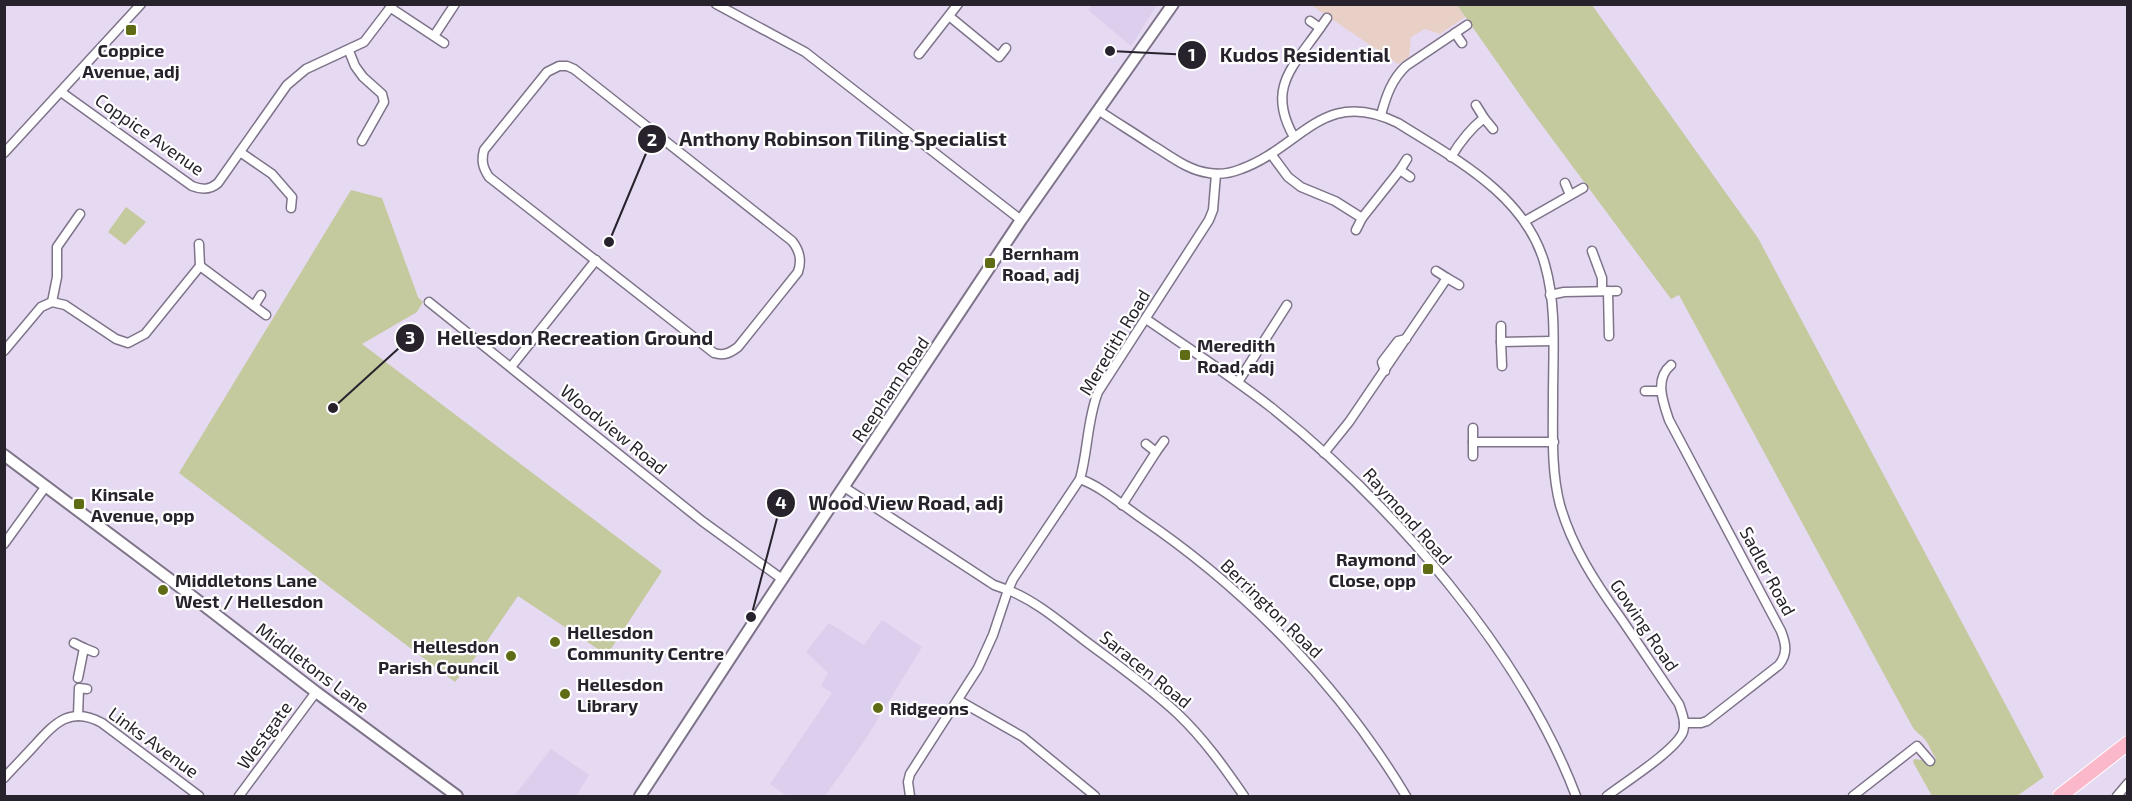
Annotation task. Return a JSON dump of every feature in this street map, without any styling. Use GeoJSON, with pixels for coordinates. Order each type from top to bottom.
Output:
{"type":"FeatureCollection","features":[{"type":"Feature","properties":{"kind":"highway"},"geometry":{"type":"LineString","coordinates":[[2060,796],[2127,743]]}},
{"type":"Feature","properties":{"kind":"street"},"geometry":{"type":"LineString","coordinates":[[4,153],[141,4]]}},
{"type":"Feature","properties":{"kind":"street"},"geometry":{"type":"LineString","coordinates":[[434,36],[455,4]]}},
{"type":"Feature","properties":{"kind":"street"},"geometry":{"type":"LineString","coordinates":[[716,4],[805,52],[1021,220]]}},
{"type":"Feature","properties":{"kind":"street"},"geometry":{"type":"LineString","coordinates":[[919,54],[958,4]]}},
{"type":"Feature","properties":{"kind":"street","name":"Reepham Road"},"geometry":{"type":"LineString","coordinates":[[640,796],[1021,220],[1173,4]]}},
{"type":"Feature","properties":{"kind":"street"},"geometry":{"type":"LineString","coordinates":[[392,6],[444,43]]}},
{"type":"Feature","properties":{"kind":"street","name":"Coppice Avenue"},"geometry":{"type":"LineString","coordinates":[[61,92],[200,189],[213,187],[287,85],[296,76],[364,42],[392,6]]}},
{"type":"Feature","properties":{"kind":"street"},"geometry":{"type":"LineString","coordinates":[[949,16],[999,57],[1006,48]]}},
{"type":"Feature","properties":{"kind":"street"},"geometry":{"type":"LineString","coordinates":[[1294,137],[1282,111],[1282,91],[1286,77],[1327,18]]}},
{"type":"Feature","properties":{"kind":"street"},"geometry":{"type":"LineString","coordinates":[[1310,21],[1320,28]]}},
{"type":"Feature","properties":{"kind":"street"},"geometry":{"type":"LineString","coordinates":[[1098,110],[1180,163],[1195,170],[1216,174],[1230,173],[1248,167],[1316,123],[1336,114],[1366,111],[1382,115],[1384,101],[1398,74],[1406,66],[1467,25]]}},
{"type":"Feature","properties":{"kind":"street"},"geometry":{"type":"LineString","coordinates":[[1455,33],[1462,43]]}},
{"type":"Feature","properties":{"kind":"street"},"geometry":{"type":"LineString","coordinates":[[349,51],[359,71],[382,94],[384,102],[362,141]]}},
{"type":"Feature","properties":{"kind":"street"},"geometry":{"type":"LineString","coordinates":[[559,66],[574,69],[792,241],[798,249],[800,265],[798,272],[738,347],[719,355],[596,260],[489,177],[483,164],[484,150],[547,72],[559,66]]}},
{"type":"Feature","properties":{"kind":"street"},"geometry":{"type":"LineString","coordinates":[[1476,105],[1493,129]]}},
{"type":"Feature","properties":{"kind":"street","name":"Gowing Road"},"geometry":{"type":"LineString","coordinates":[[1382,115],[1451,157],[1495,188],[1525,221],[1545,263],[1550,295],[1555,475],[1568,531],[1597,584],[1679,704],[1684,723]]}},
{"type":"Feature","properties":{"kind":"street"},"geometry":{"type":"LineString","coordinates":[[1451,157],[1470,131],[1484,118]]}},
{"type":"Feature","properties":{"kind":"street"},"geometry":{"type":"LineString","coordinates":[[240,152],[272,174],[296,195],[291,208]]}},
{"type":"Feature","properties":{"kind":"street"},"geometry":{"type":"LineString","coordinates":[[1270,154],[1288,177],[1300,187],[1335,201],[1362,219]]}},
{"type":"Feature","properties":{"kind":"street"},"geometry":{"type":"LineString","coordinates":[[1356,230],[1407,159]]}},
{"type":"Feature","properties":{"kind":"street"},"geometry":{"type":"LineString","coordinates":[[1400,170],[1410,177]]}},
{"type":"Feature","properties":{"kind":"street","name":"Meredith Road"},"geometry":{"type":"LineString","coordinates":[[1008,590],[1080,479],[1093,405],[1098,392],[1209,220],[1213,210],[1216,174]]}},
{"type":"Feature","properties":{"kind":"street"},"geometry":{"type":"LineString","coordinates":[[1565,183],[1570,195]]}},
{"type":"Feature","properties":{"kind":"street"},"geometry":{"type":"LineString","coordinates":[[1525,221],[1583,188]]}},
{"type":"Feature","properties":{"kind":"street"},"geometry":{"type":"LineString","coordinates":[[52,302],[57,277],[57,247],[80,214]]}},
{"type":"Feature","properties":{"kind":"street"},"geometry":{"type":"LineString","coordinates":[[4,351],[41,307],[52,302],[65,305],[116,339],[128,343],[145,334],[200,266],[199,244]]}},
{"type":"Feature","properties":{"kind":"street"},"geometry":{"type":"LineString","coordinates":[[1592,251],[1609,291],[1609,336]]}},
{"type":"Feature","properties":{"kind":"street"},"geometry":{"type":"LineString","coordinates":[[511,367],[596,260]]}},
{"type":"Feature","properties":{"kind":"street"},"geometry":{"type":"LineString","coordinates":[[200,266],[266,315]]}},
{"type":"Feature","properties":{"kind":"street"},"geometry":{"type":"LineString","coordinates":[[1436,271],[1459,285]]}},
{"type":"Feature","properties":{"kind":"street"},"geometry":{"type":"LineString","coordinates":[[1324,453],[1349,422],[1384,370],[1382,362],[1398,340],[1406,339],[1447,278]]}},
{"type":"Feature","properties":{"kind":"street"},"geometry":{"type":"LineString","coordinates":[[1550,295],[1564,292],[1609,291]]}},
{"type":"Feature","properties":{"kind":"street"},"geometry":{"type":"LineString","coordinates":[[254,306],[261,295]]}},
{"type":"Feature","properties":{"kind":"street","name":"Woodview Road"},"geometry":{"type":"LineString","coordinates":[[429,302],[702,521],[782,579]]}},
{"type":"Feature","properties":{"kind":"street"},"geometry":{"type":"LineString","coordinates":[[1238,382],[1287,304]]}},
{"type":"Feature","properties":{"kind":"street","name":"Raymond Road"},"geometry":{"type":"LineString","coordinates":[[1146,319],[1273,409],[1324,453],[1385,513],[1465,604],[1498,650],[1558,750],[1576,796]]}},
{"type":"Feature","properties":{"kind":"street"},"geometry":{"type":"LineString","coordinates":[[1502,326],[1502,366]]}},
{"type":"Feature","properties":{"kind":"street"},"geometry":{"type":"LineString","coordinates":[[1501,342],[1553,341]]}},
{"type":"Feature","properties":{"kind":"street"},"geometry":{"type":"LineString","coordinates":[[1645,391],[1661,391],[1664,371],[1671,365]]}},
{"type":"Feature","properties":{"kind":"street","name":"Sadler Road"},"geometry":{"type":"LineString","coordinates":[[1661,391],[1669,420],[1786,643],[1786,651],[1779,665],[1707,721],[1684,723]]}},
{"type":"Feature","properties":{"kind":"street"},"geometry":{"type":"LineString","coordinates":[[1473,428],[1473,456]]}},
{"type":"Feature","properties":{"kind":"street"},"geometry":{"type":"LineString","coordinates":[[1122,505],[1164,441]]}},
{"type":"Feature","properties":{"kind":"street"},"geometry":{"type":"LineString","coordinates":[[1473,442],[1554,442]]}},
{"type":"Feature","properties":{"kind":"street"},"geometry":{"type":"LineString","coordinates":[[1146,444],[1156,452]]}},
{"type":"Feature","properties":{"kind":"street","name":"Middletons Lane"},"geometry":{"type":"LineString","coordinates":[[4,455],[316,693],[457,796]]}},
{"type":"Feature","properties":{"kind":"street","name":"Berrington Road"},"geometry":{"type":"LineString","coordinates":[[1080,479],[1187,550],[1272,626],[1352,716],[1406,796]]}},
{"type":"Feature","properties":{"kind":"street"},"geometry":{"type":"LineString","coordinates":[[4,544],[46,486]]}},
{"type":"Feature","properties":{"kind":"street"},"geometry":{"type":"LineString","coordinates":[[844,487],[994,585],[1008,590],[990,643],[978,669],[910,774],[908,782],[910,796]]}},
{"type":"Feature","properties":{"kind":"street","name":"Saracen Road"},"geometry":{"type":"LineString","coordinates":[[1008,590],[1027,598],[1150,690],[1179,715],[1218,758],[1244,796]]}},
{"type":"Feature","properties":{"kind":"street"},"geometry":{"type":"LineString","coordinates":[[74,643],[93,652]]}},
{"type":"Feature","properties":{"kind":"street"},"geometry":{"type":"LineString","coordinates":[[78,716],[83,688],[78,678],[84,648]]}},
{"type":"Feature","properties":{"kind":"street"},"geometry":{"type":"LineString","coordinates":[[67,678],[78,678]]}},
{"type":"Feature","properties":{"kind":"street","name":"Westgate"},"geometry":{"type":"LineString","coordinates":[[239,796],[316,693]]}},
{"type":"Feature","properties":{"kind":"street"},"geometry":{"type":"LineString","coordinates":[[958,700],[1023,737],[1095,796]]}},
{"type":"Feature","properties":{"kind":"street","name":"Links Avenue"},"geometry":{"type":"LineString","coordinates":[[4,778],[53,726],[66,718],[87,716],[102,723],[199,796]]}},
{"type":"Feature","properties":{"kind":"street"},"geometry":{"type":"LineString","coordinates":[[1607,796],[1672,746],[1683,731],[1684,723]]}},
{"type":"Feature","properties":{"kind":"street"},"geometry":{"type":"LineString","coordinates":[[1853,796],[1917,746],[1930,761]]}},
{"type":"Feature","properties":{"kind":"street"},"geometry":{"type":"LineString","coordinates":[[2117,796],[2127,783]]}},
{"type":"Feature","properties":{"kind":"shaded area"},"geometry":{"type":"Polygon","coordinates":[[[1092,5],[1157,5],[1131,46],[1088,10],[1092,5]]]}},
{"type":"Feature","properties":{"kind":"shaded area"},"geometry":{"type":"Polygon","coordinates":[[[1311,5],[1457,5],[1465,17],[1440,34],[1425,29],[1411,37],[1409,57],[1398,64],[1311,5]]]}},
{"type":"Feature","properties":{"kind":"shaded area"},"geometry":{"type":"Polygon","coordinates":[[[882,620],[922,647],[867,737],[825,796],[787,796],[770,784],[832,693],[821,686],[828,673],[806,652],[829,623],[864,645],[882,620]]]}},
{"type":"Feature","properties":{"kind":"shaded area"},"geometry":{"type":"Polygon","coordinates":[[[551,749],[589,775],[576,796],[514,796],[551,749]]]}},
{"type":"Feature","properties":{"kind":"green space"},"geometry":{"type":"Polygon","coordinates":[[[1457,5],[1592,5],[1758,238],[2044,777],[2017,796],[1932,796],[1913,762],[1914,759],[1923,760],[1927,765],[1936,758],[1926,741],[1912,726],[1679,295],[1671,299],[1527,105],[1457,5]]]}},
{"type":"Feature","properties":{"kind":"green space"},"geometry":{"type":"Polygon","coordinates":[[[351,190],[382,198],[418,297],[423,302],[417,312],[362,344],[662,571],[607,655],[518,596],[478,654],[455,682],[179,473],[351,190]]]}},
{"type":"Feature","properties":{"kind":"green space"},"geometry":{"type":"Polygon","coordinates":[[[126,207],[146,222],[125,245],[108,232],[126,207]]]}},
{"type":"Feature","properties":{"kind":"place","name":"Coppice Avenue, adj"},"geometry":{"type":"Point","coordinates":[131,30]}},
{"type":"Feature","properties":{"kind":"place","name":"Kudos Residential"},"geometry":{"type":"Point","coordinates":[1110,51]}},
{"type":"Feature","properties":{"kind":"place","name":"Anthony Robinson Tiling Specialist"},"geometry":{"type":"Point","coordinates":[609,242]}},
{"type":"Feature","properties":{"kind":"place","name":"Bernham Road, adj"},"geometry":{"type":"Point","coordinates":[990,263]}},
{"type":"Feature","properties":{"kind":"place","name":"Meredith Road, adj"},"geometry":{"type":"Point","coordinates":[1185,355]}},
{"type":"Feature","properties":{"kind":"place","name":"Hellesdon Recreation Ground"},"geometry":{"type":"Point","coordinates":[333,408]}},
{"type":"Feature","properties":{"kind":"place","name":"Kinsale Avenue, opp"},"geometry":{"type":"Point","coordinates":[79,504]}},
{"type":"Feature","properties":{"kind":"place","name":"Raymond Close, opp"},"geometry":{"type":"Point","coordinates":[1428,569]}},
{"type":"Feature","properties":{"kind":"place","name":"Middletons Lane West / Hellesdon"},"geometry":{"type":"Point","coordinates":[163,590]}},
{"type":"Feature","properties":{"kind":"place","name":"Wood View Road, adj"},"geometry":{"type":"Point","coordinates":[751,617]}},
{"type":"Feature","properties":{"kind":"place","name":"Hellesdon Community Centre"},"geometry":{"type":"Point","coordinates":[555,642]}},
{"type":"Feature","properties":{"kind":"place","name":"Hellesdon Parish Council"},"geometry":{"type":"Point","coordinates":[511,656]}},
{"type":"Feature","properties":{"kind":"place","name":"Hellesdon Library"},"geometry":{"type":"Point","coordinates":[565,694]}},
{"type":"Feature","properties":{"kind":"place","name":"Ridgeons"},"geometry":{"type":"Point","coordinates":[878,708]}}]}
